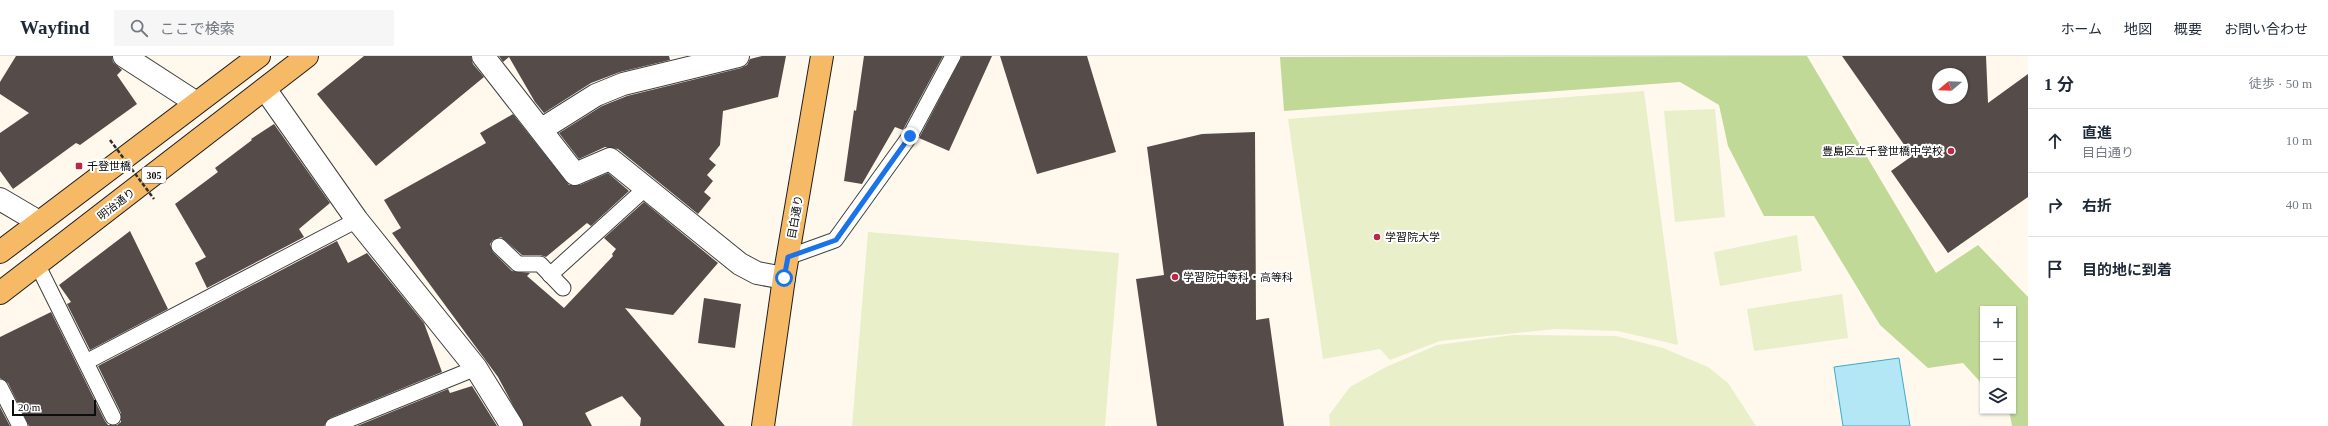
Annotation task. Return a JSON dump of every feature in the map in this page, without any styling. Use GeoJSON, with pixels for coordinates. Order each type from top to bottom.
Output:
{"type":"FeatureCollection","features":[{"type":"Feature","properties":{"kind":"main road"},"geometry":{"type":"LineString","coordinates":[[0,252],[195,102],[259,56]]}},
{"type":"Feature","properties":{"kind":"main road","name":"明治通り"},"geometry":{"type":"LineString","coordinates":[[0,293],[307,56]]}},
{"type":"Feature","properties":{"kind":"main road","name":"目白通り"},"geometry":{"type":"LineString","coordinates":[[763,426],[784,278],[822,56]]}},
{"type":"Feature","properties":{"kind":"street"},"geometry":{"type":"LineString","coordinates":[[124,56],[195,102]]}},
{"type":"Feature","properties":{"kind":"street"},"geometry":{"type":"LineString","coordinates":[[483,56],[542,129],[575,174],[610,159],[647,187],[740,264],[757,273],[784,278]]}},
{"type":"Feature","properties":{"kind":"street"},"geometry":{"type":"LineString","coordinates":[[542,129],[596,95],[623,84],[738,56]]}},
{"type":"Feature","properties":{"kind":"street"},"geometry":{"type":"LineString","coordinates":[[265,88],[356,220],[476,368],[512,426]]}},
{"type":"Feature","properties":{"kind":"street"},"geometry":{"type":"LineString","coordinates":[[0,199],[39,222]]}},
{"type":"Feature","properties":{"kind":"lane"},"geometry":{"type":"LineString","coordinates":[[788,257],[836,240],[910,136],[953,56]]}},
{"type":"Feature","properties":{"kind":"lane"},"geometry":{"type":"LineString","coordinates":[[550,275],[647,187]]}},
{"type":"Feature","properties":{"kind":"lane"},"geometry":{"type":"LineString","coordinates":[[86,362],[356,220]]}},
{"type":"Feature","properties":{"kind":"lane"},"geometry":{"type":"LineString","coordinates":[[499,246],[518,264],[540,264],[563,288]]}},
{"type":"Feature","properties":{"kind":"lane"},"geometry":{"type":"LineString","coordinates":[[37,264],[113,417]]}},
{"type":"Feature","properties":{"kind":"lane"},"geometry":{"type":"LineString","coordinates":[[333,426],[476,368]]}},
{"type":"Feature","properties":{"kind":"lane"},"geometry":{"type":"LineString","coordinates":[[0,387],[20,426]]}},
{"type":"Feature","properties":{"kind":"path"},"geometry":{"type":"LineString","coordinates":[[110,140],[154,199]]}},
{"type":"Feature","properties":{"kind":"green space"},"geometry":{"type":"Polygon","coordinates":[[[1807,56],[1936,273],[1978,245],[2028,297],[2028,426],[2012,426],[2009,414],[2016,414],[2016,306],[1980,306],[1980,382],[1963,363],[1928,368],[1880,325],[1814,216],[1764,216],[1728,146],[1719,105],[1680,82],[1284,111],[1280,57],[1807,56]]]}},
{"type":"Feature","properties":{"kind":"green space"},"geometry":{"type":"Polygon","coordinates":[[[1644,91],[1678,345],[1618,331],[1556,329],[1440,341],[1390,360],[1380,349],[1323,359],[1288,119],[1644,91]]]}},
{"type":"Feature","properties":{"kind":"green space"},"geometry":{"type":"Polygon","coordinates":[[[1715,109],[1725,217],[1675,222],[1664,111],[1715,109]]]}},
{"type":"Feature","properties":{"kind":"green space"},"geometry":{"type":"Polygon","coordinates":[[[868,232],[1119,253],[1105,426],[852,426],[868,232]]]}},
{"type":"Feature","properties":{"kind":"green space"},"geometry":{"type":"Polygon","coordinates":[[[1797,235],[1802,271],[1720,286],[1714,252],[1797,235]]]}},
{"type":"Feature","properties":{"kind":"green space"},"geometry":{"type":"Polygon","coordinates":[[[1842,294],[1848,338],[1754,351],[1747,309],[1842,294]]]}},
{"type":"Feature","properties":{"kind":"green space"},"geometry":{"type":"Polygon","coordinates":[[[1513,335],[1616,336],[1663,348],[1708,367],[1728,383],[1756,426],[1330,426],[1329,415],[1350,387],[1386,367],[1437,345],[1513,335]]]}},
{"type":"Feature","properties":{"kind":"water"},"geometry":{"type":"Polygon","coordinates":[[[1899,358],[1910,426],[1843,426],[1834,367],[1899,358]]]}},
{"type":"Feature","properties":{"kind":"building"},"geometry":{"type":"Polygon","coordinates":[[[16,56],[112,56],[113,62],[122,70],[117,75],[137,104],[80,145],[76,143],[13,189],[0,171],[0,133],[29,113],[0,94],[0,82],[16,56]]]}},
{"type":"Feature","properties":{"kind":"building"},"geometry":{"type":"Polygon","coordinates":[[[364,56],[471,56],[473,64],[484,77],[376,166],[317,94],[364,56]]]}},
{"type":"Feature","properties":{"kind":"building"},"geometry":{"type":"Polygon","coordinates":[[[499,56],[669,56],[670,60],[620,72],[591,83],[544,113],[535,102],[509,57],[503,62],[499,56]]]}},
{"type":"Feature","properties":{"kind":"building"},"geometry":{"type":"Polygon","coordinates":[[[762,56],[786,56],[778,97],[723,111],[720,145],[709,159],[716,165],[707,175],[713,181],[704,192],[711,198],[698,214],[618,149],[605,147],[579,159],[559,133],[602,106],[627,96],[741,68],[747,65],[750,59],[762,56]]]}},
{"type":"Feature","properties":{"kind":"building"},"geometry":{"type":"Polygon","coordinates":[[[864,56],[943,56],[903,130],[895,127],[862,184],[844,181],[854,110],[856,111],[864,56]]]}},
{"type":"Feature","properties":{"kind":"building"},"geometry":{"type":"Polygon","coordinates":[[[962,56],[992,56],[949,151],[919,138],[962,56]]]}},
{"type":"Feature","properties":{"kind":"building"},"geometry":{"type":"Polygon","coordinates":[[[1000,56],[1087,56],[1116,152],[1037,174],[1000,56]]]}},
{"type":"Feature","properties":{"kind":"building","name":"豊島区立千登世橋中学校"},"geometry":{"type":"Polygon","coordinates":[[[1842,56],[1986,56],[1988,103],[2028,74],[2028,197],[1948,253],[1891,171],[1912,156],[1842,56]]]}},
{"type":"Feature","properties":{"kind":"building"},"geometry":{"type":"Polygon","coordinates":[[[513,114],[569,185],[580,185],[608,173],[629,191],[591,226],[587,223],[546,257],[540,255],[522,255],[501,237],[493,240],[490,244],[493,252],[512,271],[530,273],[527,276],[564,308],[613,256],[612,254],[616,249],[604,238],[644,202],[718,263],[673,315],[625,308],[725,426],[640,426],[641,418],[622,396],[585,413],[592,426],[524,426],[498,377],[392,233],[401,228],[384,200],[486,143],[480,133],[513,114]]]}},
{"type":"Feature","properties":{"kind":"building"},"geometry":{"type":"Polygon","coordinates":[[[274,124],[330,203],[299,229],[304,237],[207,288],[195,263],[206,257],[175,204],[218,172],[215,168],[252,140],[251,139],[274,124]]]}},
{"type":"Feature","properties":{"kind":"building","name":"学習院中等科・高等科"},"geometry":{"type":"Polygon","coordinates":[[[1255,132],[1256,320],[1269,318],[1284,426],[1157,426],[1136,279],[1164,275],[1147,147],[1202,134],[1255,132]]]}},
{"type":"Feature","properties":{"kind":"building"},"geometry":{"type":"Polygon","coordinates":[[[130,231],[168,309],[90,350],[67,304],[71,302],[59,285],[130,231]]]}},
{"type":"Feature","properties":{"kind":"building"},"geometry":{"type":"Polygon","coordinates":[[[337,241],[348,263],[367,253],[424,323],[442,372],[330,418],[324,426],[29,426],[8,383],[0,378],[0,337],[51,312],[105,421],[108,425],[117,425],[121,422],[121,413],[98,366],[337,241]]]}},
{"type":"Feature","properties":{"kind":"building"},"geometry":{"type":"Polygon","coordinates":[[[704,298],[741,304],[735,348],[698,343],[704,298]]]}},
{"type":"Feature","properties":{"kind":"building"},"geometry":{"type":"Polygon","coordinates":[[[472,386],[497,426],[357,426],[448,389],[450,393],[472,386]]]}},
{"type":"Feature","properties":{"kind":"building"},"geometry":{"type":"Polygon","coordinates":[[[0,407],[10,426],[0,426],[0,407]]]}},
{"type":"Feature","properties":{"kind":"place","name":"豊島区立千登世橋中学校"},"geometry":{"type":"Point","coordinates":[1951,151]}},
{"type":"Feature","properties":{"kind":"place","name":"千登世橋"},"geometry":{"type":"Point","coordinates":[79,166]}},
{"type":"Feature","properties":{"kind":"place","name":"学習院大学"},"geometry":{"type":"Point","coordinates":[1377,237]}},
{"type":"Feature","properties":{"kind":"place","name":"学習院中等科・高等科"},"geometry":{"type":"Point","coordinates":[1175,277]}},
{"type":"Feature","properties":{"kind":"route"},"geometry":{"type":"LineString","coordinates":[[784,278],[788,257],[836,240],[910,136]]}}]}
